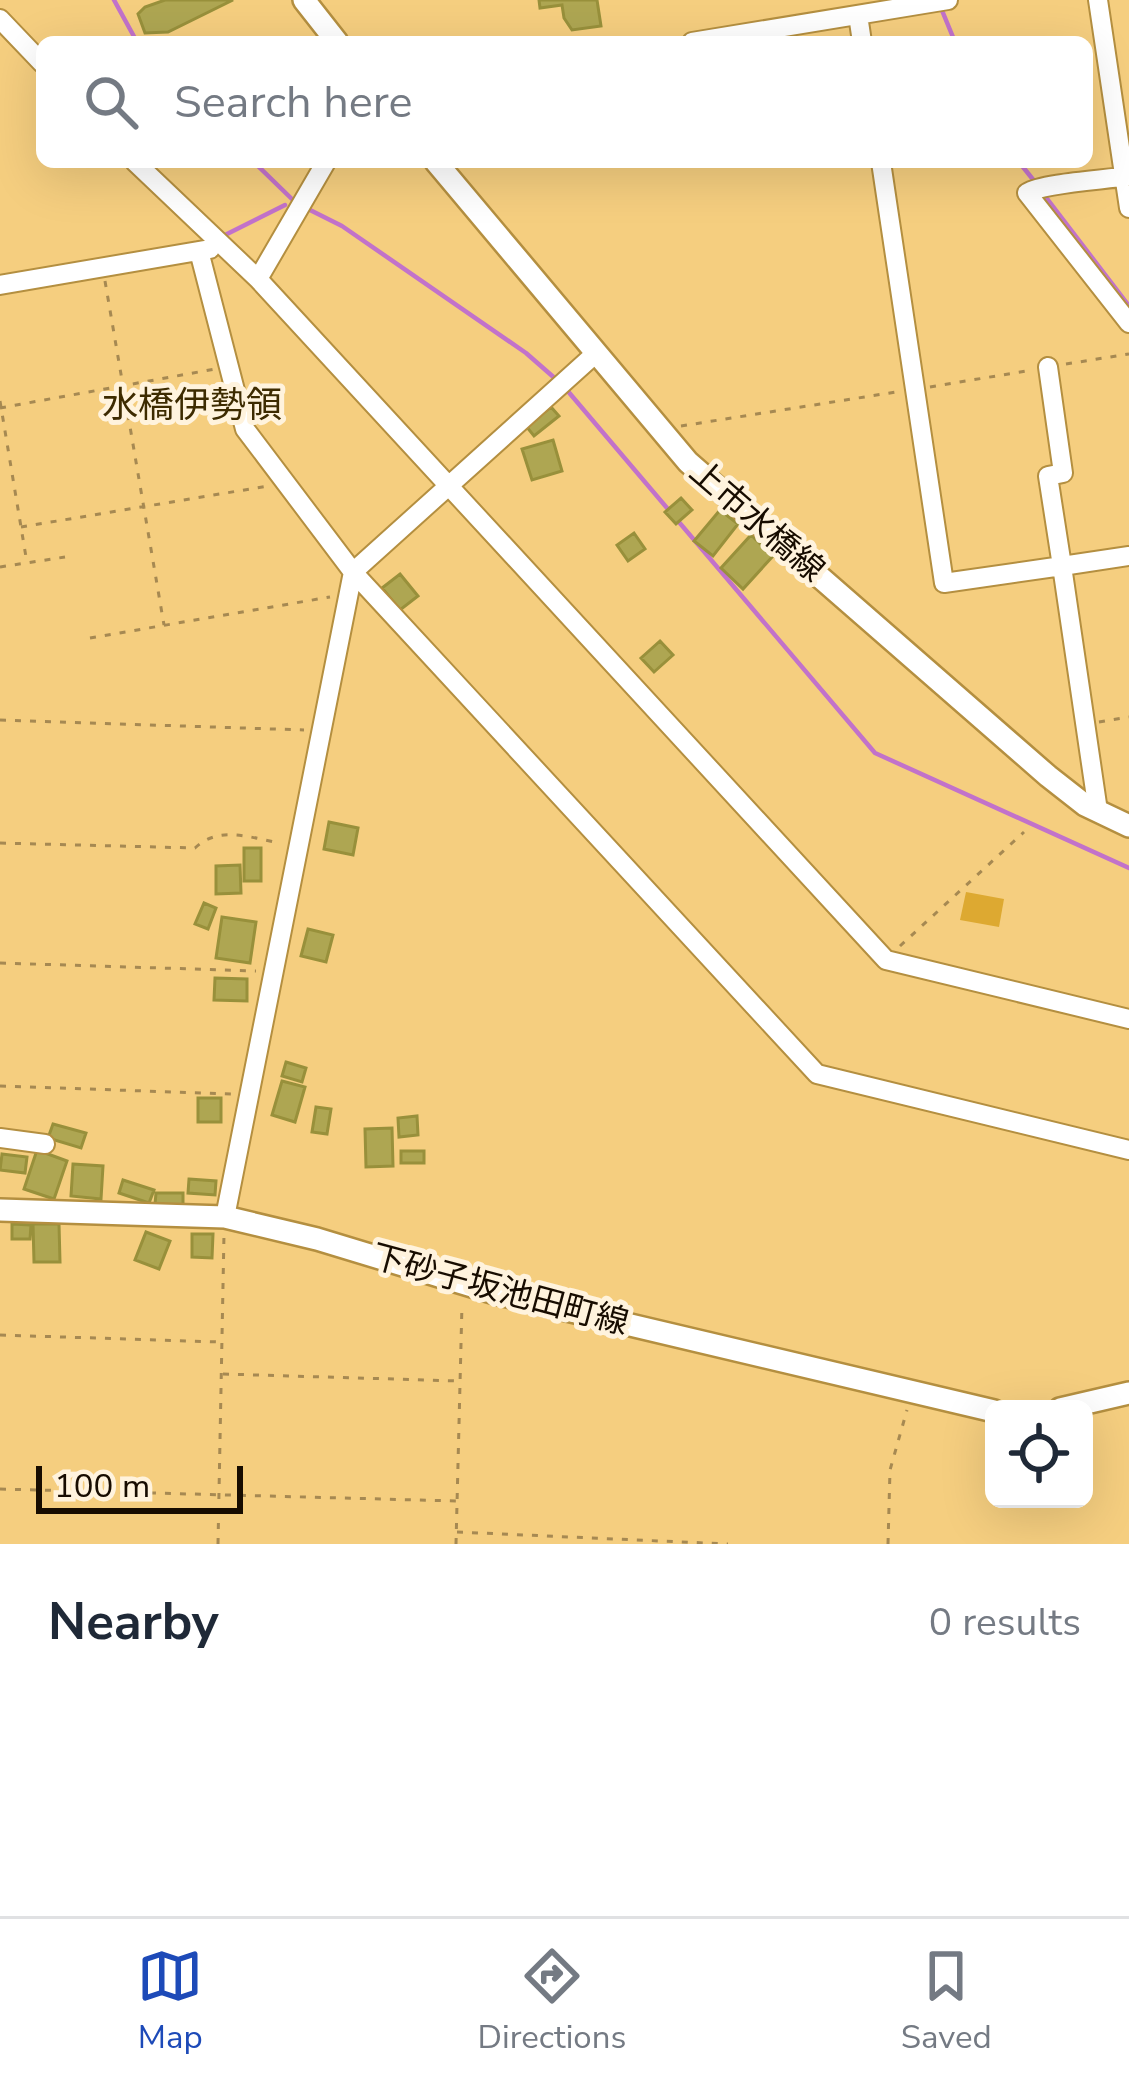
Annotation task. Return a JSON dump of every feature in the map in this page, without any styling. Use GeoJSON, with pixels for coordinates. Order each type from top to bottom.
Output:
{"type":"FeatureCollection","features":[{"type":"Feature","properties":{"kind":"main road"},"geometry":{"type":"LineString","coordinates":[[304,0],[332,36]]}},
{"type":"Feature","properties":{"kind":"main road","name":"上市水橋線"},"geometry":{"type":"LineString","coordinates":[[441,168],[658,429],[730,502],[1048,776],[1129,826]]}},
{"type":"Feature","properties":{"kind":"main road","name":"下砂子坂池田町線"},"geometry":{"type":"LineString","coordinates":[[0,1210],[225,1217],[317,1239],[463,1284],[985,1409]]}},
{"type":"Feature","properties":{"kind":"main road"},"geometry":{"type":"LineString","coordinates":[[1093,1401],[1129,1393]]}},
{"type":"Feature","properties":{"kind":"street"},"geometry":{"type":"LineString","coordinates":[[729,36],[949,0]]}},
{"type":"Feature","properties":{"kind":"street"},"geometry":{"type":"LineString","coordinates":[[1098,0],[1129,208]]}},
{"type":"Feature","properties":{"kind":"street"},"geometry":{"type":"LineString","coordinates":[[858,15],[861,36]]}},
{"type":"Feature","properties":{"kind":"street"},"geometry":{"type":"LineString","coordinates":[[0,19],[36,57]]}},
{"type":"Feature","properties":{"kind":"street"},"geometry":{"type":"LineString","coordinates":[[142,168],[258,279],[886,960],[1129,1019]]}},
{"type":"Feature","properties":{"kind":"street"},"geometry":{"type":"LineString","coordinates":[[258,279],[323,168]]}},
{"type":"Feature","properties":{"kind":"street"},"geometry":{"type":"LineString","coordinates":[[882,168],[944,583],[1129,556]]}},
{"type":"Feature","properties":{"kind":"street"},"geometry":{"type":"LineString","coordinates":[[1126,177],[1072,186],[1039,185],[1027,193],[1129,323]]}},
{"type":"Feature","properties":{"kind":"street"},"geometry":{"type":"LineString","coordinates":[[0,285],[227,247]]}},
{"type":"Feature","properties":{"kind":"street"},"geometry":{"type":"LineString","coordinates":[[199,250],[245,429],[353,572],[817,1075],[1129,1150]]}},
{"type":"Feature","properties":{"kind":"street"},"geometry":{"type":"LineString","coordinates":[[225,1217],[353,572],[595,354]]}},
{"type":"Feature","properties":{"kind":"street"},"geometry":{"type":"LineString","coordinates":[[1048,367],[1064,473],[1048,476],[1098,811]]}},
{"type":"Feature","properties":{"kind":"street"},"geometry":{"type":"LineString","coordinates":[[0,1138],[45,1144]]}},
{"type":"Feature","properties":{"kind":"path"},"geometry":{"type":"LineString","coordinates":[[103,268],[164,625]]}},
{"type":"Feature","properties":{"kind":"path"},"geometry":{"type":"LineString","coordinates":[[658,429],[1129,354]]}},
{"type":"Feature","properties":{"kind":"path"},"geometry":{"type":"LineString","coordinates":[[27,563],[0,406],[228,367]]}},
{"type":"Feature","properties":{"kind":"path"},"geometry":{"type":"LineString","coordinates":[[21,526],[286,483]]}},
{"type":"Feature","properties":{"kind":"path"},"geometry":{"type":"LineString","coordinates":[[0,567],[65,557]]}},
{"type":"Feature","properties":{"kind":"path"},"geometry":{"type":"LineString","coordinates":[[90,638],[349,594]]}},
{"type":"Feature","properties":{"kind":"path"},"geometry":{"type":"LineString","coordinates":[[1085,724],[1129,717]]}},
{"type":"Feature","properties":{"kind":"path"},"geometry":{"type":"LineString","coordinates":[[0,720],[321,731]]}},
{"type":"Feature","properties":{"kind":"path"},"geometry":{"type":"LineString","coordinates":[[886,960],[1024,832]]}},
{"type":"Feature","properties":{"kind":"path"},"geometry":{"type":"LineString","coordinates":[[0,843],[195,848],[206,837],[229,833],[300,847]]}},
{"type":"Feature","properties":{"kind":"path"},"geometry":{"type":"LineString","coordinates":[[0,964],[274,971]]}},
{"type":"Feature","properties":{"kind":"path"},"geometry":{"type":"LineString","coordinates":[[0,1086],[250,1095]]}},
{"type":"Feature","properties":{"kind":"path"},"geometry":{"type":"LineString","coordinates":[[218,1544],[225,1217]]}},
{"type":"Feature","properties":{"kind":"path"},"geometry":{"type":"LineString","coordinates":[[456,1544],[463,1284]]}},
{"type":"Feature","properties":{"kind":"path"},"geometry":{"type":"LineString","coordinates":[[0,1335],[222,1342]]}},
{"type":"Feature","properties":{"kind":"path"},"geometry":{"type":"LineString","coordinates":[[221,1374],[460,1381]]}},
{"type":"Feature","properties":{"kind":"path"},"geometry":{"type":"LineString","coordinates":[[888,1544],[890,1470],[911,1393]]}},
{"type":"Feature","properties":{"kind":"path"},"geometry":{"type":"LineString","coordinates":[[0,1489],[458,1501]]}},
{"type":"Feature","properties":{"kind":"path"},"geometry":{"type":"LineString","coordinates":[[457,1532],[728,1544]]}},
{"type":"Feature","properties":{"kind":"shaded area"},"geometry":{"type":"Polygon","coordinates":[[[966,892],[1004,899],[999,927],[960,920],[966,892]]]}},
{"type":"Feature","properties":{"kind":"building"},"geometry":{"type":"Polygon","coordinates":[[[165,0],[233,0],[168,32],[145,33],[138,14],[165,0]]]}},
{"type":"Feature","properties":{"kind":"building"},"geometry":{"type":"Polygon","coordinates":[[[539,0],[597,0],[601,26],[572,30],[562,5],[540,8],[539,0]]]}},
{"type":"Feature","properties":{"kind":"building"},"geometry":{"type":"Polygon","coordinates":[[[551,407],[559,416],[534,436],[526,426],[551,407]]]}},
{"type":"Feature","properties":{"kind":"building"},"geometry":{"type":"Polygon","coordinates":[[[553,440],[562,471],[532,480],[522,449],[553,440]]]}},
{"type":"Feature","properties":{"kind":"building"},"geometry":{"type":"Polygon","coordinates":[[[681,498],[692,510],[676,524],[665,512],[681,498]]]}},
{"type":"Feature","properties":{"kind":"building"},"geometry":{"type":"Polygon","coordinates":[[[720,510],[738,524],[713,556],[694,541],[720,510]]]}},
{"type":"Feature","properties":{"kind":"building"},"geometry":{"type":"Polygon","coordinates":[[[634,533],[645,549],[628,561],[617,545],[634,533]]]}},
{"type":"Feature","properties":{"kind":"building"},"geometry":{"type":"Polygon","coordinates":[[[751,535],[773,556],[743,589],[721,568],[751,535]]]}},
{"type":"Feature","properties":{"kind":"building"},"geometry":{"type":"Polygon","coordinates":[[[400,574],[418,596],[400,610],[382,588],[400,574]]]}},
{"type":"Feature","properties":{"kind":"building"},"geometry":{"type":"Polygon","coordinates":[[[660,641],[673,655],[654,672],[641,658],[660,641]]]}},
{"type":"Feature","properties":{"kind":"building"},"geometry":{"type":"Polygon","coordinates":[[[329,822],[358,828],[353,855],[324,849],[329,822]]]}},
{"type":"Feature","properties":{"kind":"building"},"geometry":{"type":"Polygon","coordinates":[[[244,848],[261,848],[261,881],[244,881],[244,848]]]}},
{"type":"Feature","properties":{"kind":"building"},"geometry":{"type":"Polygon","coordinates":[[[240,865],[241,893],[216,894],[216,866],[240,865]]]}},
{"type":"Feature","properties":{"kind":"building"},"geometry":{"type":"Polygon","coordinates":[[[204,903],[216,908],[208,929],[195,924],[204,903]]]}},
{"type":"Feature","properties":{"kind":"building"},"geometry":{"type":"Polygon","coordinates":[[[222,917],[256,922],[250,963],[216,958],[222,917]]]}},
{"type":"Feature","properties":{"kind":"building"},"geometry":{"type":"Polygon","coordinates":[[[308,929],[333,935],[326,962],[301,956],[308,929]]]}},
{"type":"Feature","properties":{"kind":"building"},"geometry":{"type":"Polygon","coordinates":[[[215,978],[247,979],[247,1001],[214,1000],[215,978]]]}},
{"type":"Feature","properties":{"kind":"building"},"geometry":{"type":"Polygon","coordinates":[[[286,1062],[306,1068],[302,1082],[282,1076],[286,1062]]]}},
{"type":"Feature","properties":{"kind":"building"},"geometry":{"type":"Polygon","coordinates":[[[282,1081],[305,1087],[295,1122],[272,1115],[282,1081]]]}},
{"type":"Feature","properties":{"kind":"building"},"geometry":{"type":"Polygon","coordinates":[[[198,1098],[221,1098],[221,1122],[198,1122],[198,1098]]]}},
{"type":"Feature","properties":{"kind":"building"},"geometry":{"type":"Polygon","coordinates":[[[316,1107],[331,1109],[327,1134],[312,1132],[316,1107]]]}},
{"type":"Feature","properties":{"kind":"building"},"geometry":{"type":"Polygon","coordinates":[[[417,1116],[418,1135],[399,1137],[398,1118],[417,1116]]]}},
{"type":"Feature","properties":{"kind":"building"},"geometry":{"type":"Polygon","coordinates":[[[53,1124],[86,1133],[81,1148],[48,1138],[53,1124]]]}},
{"type":"Feature","properties":{"kind":"building"},"geometry":{"type":"Polygon","coordinates":[[[392,1128],[393,1166],[366,1167],[365,1129],[392,1128]]]}},
{"type":"Feature","properties":{"kind":"building"},"geometry":{"type":"Polygon","coordinates":[[[37,1150],[67,1161],[54,1199],[24,1189],[37,1150]]]}},
{"type":"Feature","properties":{"kind":"building"},"geometry":{"type":"Polygon","coordinates":[[[401,1151],[424,1151],[424,1163],[401,1163],[401,1151]]]}},
{"type":"Feature","properties":{"kind":"building"},"geometry":{"type":"Polygon","coordinates":[[[2,1154],[27,1157],[25,1173],[0,1170],[2,1154]]]}},
{"type":"Feature","properties":{"kind":"building"},"geometry":{"type":"Polygon","coordinates":[[[73,1164],[103,1166],[101,1199],[71,1196],[73,1164]]]}},
{"type":"Feature","properties":{"kind":"building"},"geometry":{"type":"Polygon","coordinates":[[[189,1179],[216,1181],[215,1195],[188,1193],[189,1179]]]}},
{"type":"Feature","properties":{"kind":"building"},"geometry":{"type":"Polygon","coordinates":[[[123,1180],[154,1190],[149,1203],[119,1193],[123,1180]]]}},
{"type":"Feature","properties":{"kind":"building"},"geometry":{"type":"Polygon","coordinates":[[[156,1193],[183,1193],[183,1205],[155,1204],[156,1193]]]}},
{"type":"Feature","properties":{"kind":"building"},"geometry":{"type":"Polygon","coordinates":[[[12,1224],[31,1225],[30,1239],[12,1239],[12,1224]]]}},
{"type":"Feature","properties":{"kind":"building"},"geometry":{"type":"Polygon","coordinates":[[[33,1224],[59,1224],[60,1262],[34,1262],[33,1224]]]}},
{"type":"Feature","properties":{"kind":"building"},"geometry":{"type":"Polygon","coordinates":[[[146,1232],[170,1241],[159,1269],[135,1260],[146,1232]]]}},
{"type":"Feature","properties":{"kind":"building"},"geometry":{"type":"Polygon","coordinates":[[[192,1234],[213,1234],[212,1258],[192,1257],[192,1234]]]}},
{"type":"Feature","properties":{"kind":"waterway"},"geometry":{"type":"LineString","coordinates":[[114,0],[134,36]]}},
{"type":"Feature","properties":{"kind":"waterway"},"geometry":{"type":"LineString","coordinates":[[941,8],[953,36]]}},
{"type":"Feature","properties":{"kind":"waterway"},"geometry":{"type":"LineString","coordinates":[[260,168],[296,203]]}},
{"type":"Feature","properties":{"kind":"waterway"},"geometry":{"type":"LineString","coordinates":[[1024,168],[1035,182]]}},
{"type":"Feature","properties":{"kind":"waterway"},"geometry":{"type":"LineString","coordinates":[[1045,196],[1129,306]]}},
{"type":"Feature","properties":{"kind":"waterway"},"geometry":{"type":"LineString","coordinates":[[221,237],[285,205]]}},
{"type":"Feature","properties":{"kind":"waterway"},"geometry":{"type":"LineString","coordinates":[[306,208],[342,226],[526,353],[558,381]]}},
{"type":"Feature","properties":{"kind":"waterway"},"geometry":{"type":"LineString","coordinates":[[566,389],[875,753],[1129,868]]}},
{"type":"Feature","properties":{"kind":"district","name":"水橋伊勢領"},"geometry":{"type":"Point","coordinates":[192,405]}}]}
